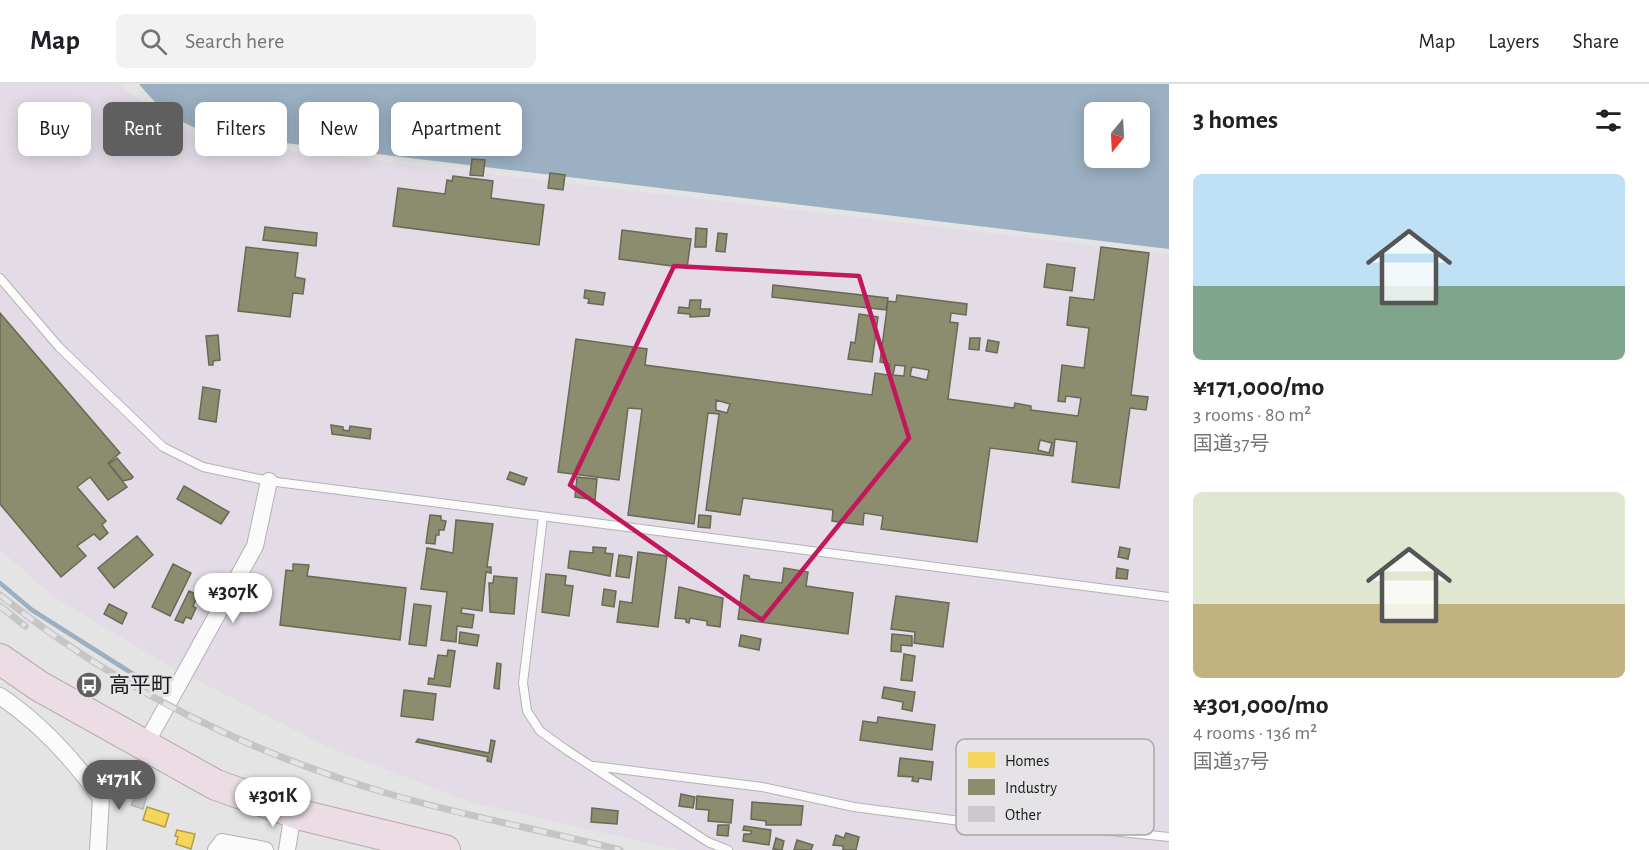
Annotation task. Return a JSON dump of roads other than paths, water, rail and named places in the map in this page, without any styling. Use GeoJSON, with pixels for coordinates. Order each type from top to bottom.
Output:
{"type":"FeatureCollection","features":[{"type":"Feature","properties":{"kind":"highway"},"geometry":{"type":"LineString","coordinates":[[0,659],[39,686],[144,747],[216,785],[293,813],[445,850]]}},
{"type":"Feature","properties":{"kind":"street"},"geometry":{"type":"LineString","coordinates":[[144,747],[255,546],[269,481]]}},
{"type":"Feature","properties":{"kind":"street"},"geometry":{"type":"LineString","coordinates":[[0,696],[51,738],[101,798],[98,850]]}},
{"type":"Feature","properties":{"kind":"street"},"geometry":{"type":"LineString","coordinates":[[287,850],[293,813]]}},
{"type":"Feature","properties":{"kind":"street"},"geometry":{"type":"LineString","coordinates":[[216,850],[222,842],[265,850]]}},
{"type":"Feature","properties":{"kind":"lane"},"geometry":{"type":"LineString","coordinates":[[0,278],[59,347],[163,447],[203,467],[269,481],[543,518],[1169,597]]}},
{"type":"Feature","properties":{"kind":"lane"},"geometry":{"type":"LineString","coordinates":[[543,518],[523,683],[527,711],[540,731],[708,842],[728,850]]}},
{"type":"Feature","properties":{"kind":"lane"},"geometry":{"type":"LineString","coordinates":[[594,766],[762,787],[854,807],[956,820]]}},
{"type":"Feature","properties":{"kind":"lane"},"geometry":{"type":"LineString","coordinates":[[1150,835],[1169,837]]}},
{"type":"Feature","properties":{"kind":"water"},"geometry":{"type":"Polygon","coordinates":[[[139,84],[1169,84],[1169,249],[394,156],[522,156],[522,102],[391,102],[391,156],[379,154],[379,102],[299,102],[299,145],[287,143],[287,102],[195,102],[195,127],[183,122],[183,102],[156,102],[139,84]]]}},
{"type":"Feature","properties":{"kind":"waterway"},"geometry":{"type":"LineString","coordinates":[[0,583],[32,610],[152,686]]}},
{"type":"Feature","properties":{"kind":"railway"},"geometry":{"type":"LineString","coordinates":[[0,595],[89,659],[135,687],[183,713],[282,757],[333,776],[415,801],[620,850]]}},
{"type":"Feature","properties":{"kind":"railway"},"geometry":{"type":"LineString","coordinates":[[0,606],[25,626]]}},
{"type":"Feature","properties":{"kind":"place","name":"高平町"},"geometry":{"type":"Point","coordinates":[89,685]}}]}
